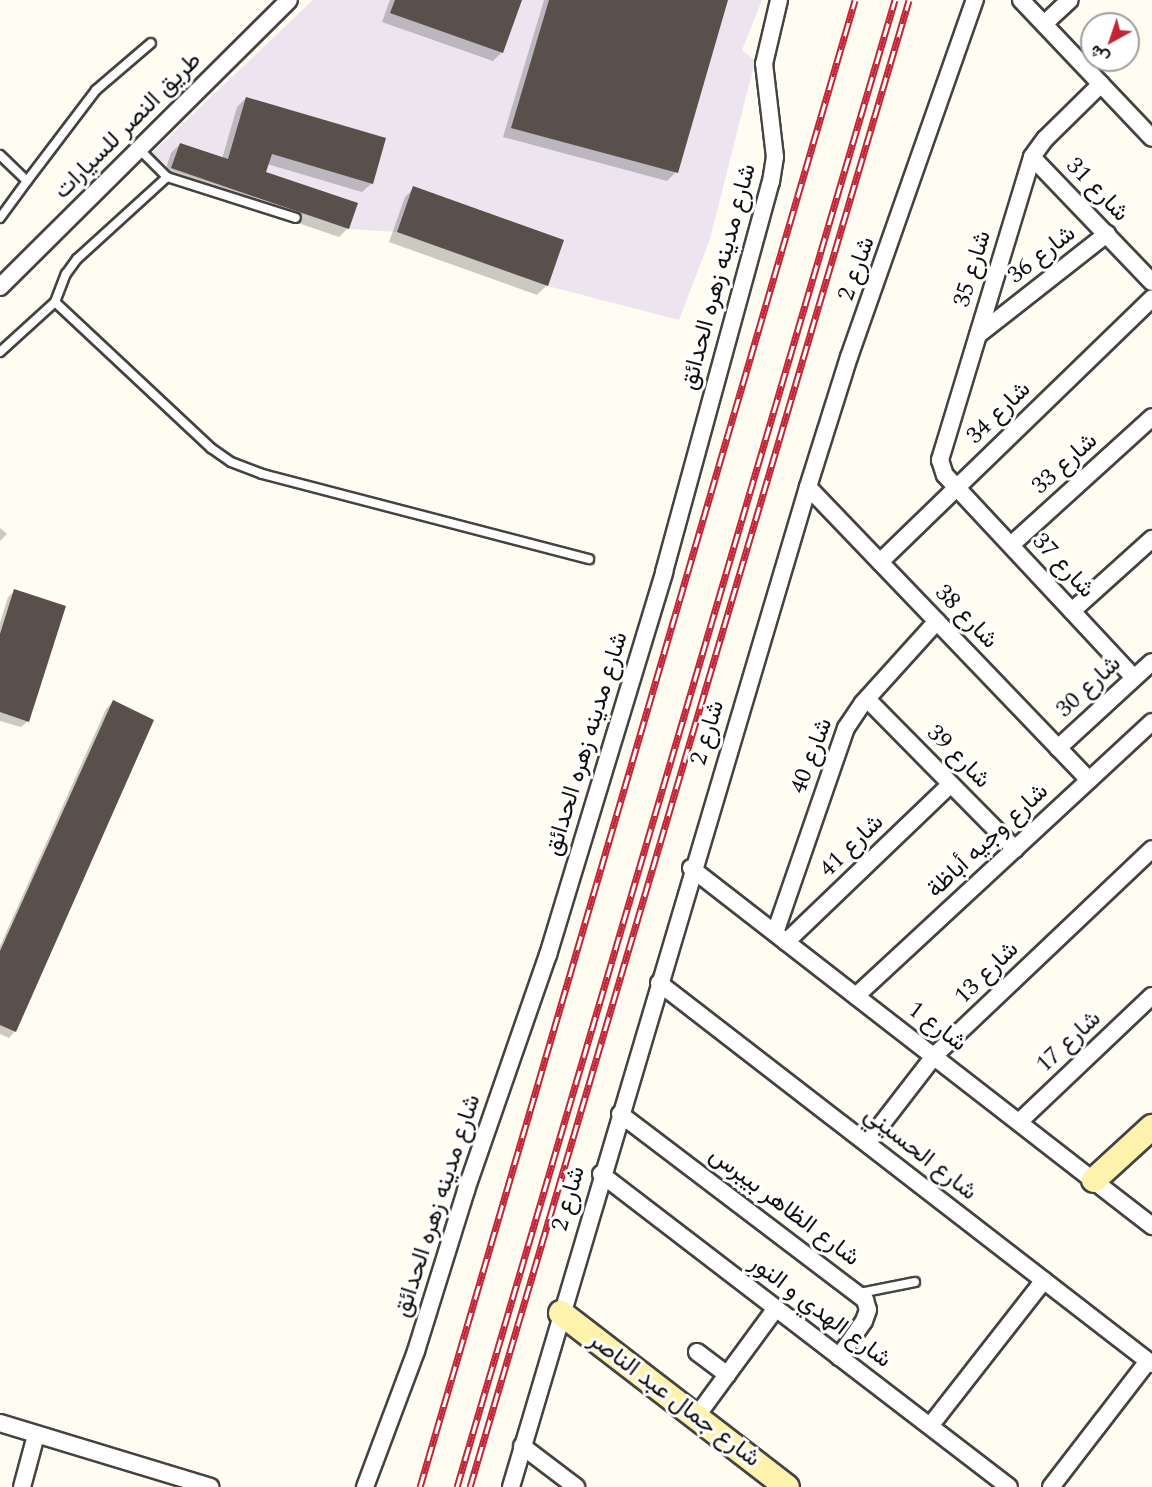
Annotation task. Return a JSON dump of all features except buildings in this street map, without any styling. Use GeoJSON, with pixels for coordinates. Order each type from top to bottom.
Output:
{"type":"FeatureCollection","features":[{"type":"Feature","properties":{"kind":"street","name":"طريق النصر للسيارات"},"geometry":{"type":"LineString","coordinates":[[0,287],[289,0]]}},
{"type":"Feature","properties":{"kind":"street","name":"شارع مدينه زهره الحدائق"},"geometry":{"type":"LineString","coordinates":[[365,1487],[416,1351],[466,1190],[548,955],[664,572],[771,182],[775,157],[764,64],[779,0]]}},
{"type":"Feature","properties":{"kind":"street","name":"شارع 2"},"geometry":{"type":"LineString","coordinates":[[511,1487],[691,868],[808,487],[849,357],[975,0]]}},
{"type":"Feature","properties":{"kind":"street"},"geometry":{"type":"LineString","coordinates":[[1021,0],[1152,138]]}},
{"type":"Feature","properties":{"kind":"street"},"geometry":{"type":"LineString","coordinates":[[1044,24],[1070,0]]}},
{"type":"Feature","properties":{"kind":"street","name":"شارع 35"},"geometry":{"type":"LineString","coordinates":[[957,487],[945,475],[940,460],[1032,157],[1045,139],[1101,84]]}},
{"type":"Feature","properties":{"kind":"street","name":"شارع 31"},"geometry":{"type":"LineString","coordinates":[[1032,157],[1152,282]]}},
{"type":"Feature","properties":{"kind":"street","name":"شارع 36"},"geometry":{"type":"LineString","coordinates":[[978,335],[1107,234]]}},
{"type":"Feature","properties":{"kind":"street","name":"شارع 34"},"geometry":{"type":"LineString","coordinates":[[880,562],[1152,298]]}},
{"type":"Feature","properties":{"kind":"street","name":"شارع 33"},"geometry":{"type":"LineString","coordinates":[[1011,545],[1152,417]]}},
{"type":"Feature","properties":{"kind":"street","name":"شارع 38"},"geometry":{"type":"LineString","coordinates":[[808,487],[1089,780]]}},
{"type":"Feature","properties":{"kind":"street","name":"شارع 37"},"geometry":{"type":"LineString","coordinates":[[957,487],[1134,678]]}},
{"type":"Feature","properties":{"kind":"street"},"geometry":{"type":"LineString","coordinates":[[1072,611],[1152,539]]}},
{"type":"Feature","properties":{"kind":"street","name":"شارع 40"},"geometry":{"type":"LineString","coordinates":[[781,937],[839,742],[867,699],[937,621]]}},
{"type":"Feature","properties":{"kind":"street","name":"شارع 30"},"geometry":{"type":"LineString","coordinates":[[1058,748],[1152,662]]}},
{"type":"Feature","properties":{"kind":"street","name":"شارع 39"},"geometry":{"type":"LineString","coordinates":[[867,699],[1015,849]]}},
{"type":"Feature","properties":{"kind":"street","name":"شارع وجيه أباظة"},"geometry":{"type":"LineString","coordinates":[[856,996],[1152,722]]}},
{"type":"Feature","properties":{"kind":"street","name":"شارع 41"},"geometry":{"type":"LineString","coordinates":[[781,937],[951,784]]}},
{"type":"Feature","properties":{"kind":"street","name":"شارع 13"},"geometry":{"type":"LineString","coordinates":[[867,1143],[935,1055],[1148,860]]}},
{"type":"Feature","properties":{"kind":"street","name":"شارع 1"},"geometry":{"type":"LineString","coordinates":[[691,868],[935,1055],[1152,1226]]}},
{"type":"Feature","properties":{"kind":"street","name":"شارع الحسيني"},"geometry":{"type":"LineString","coordinates":[[659,983],[1150,1362]]}},
{"type":"Feature","properties":{"kind":"street","name":"شارع 17"},"geometry":{"type":"LineString","coordinates":[[1019,1122],[1152,996]]}},
{"type":"Feature","properties":{"kind":"street","name":"شارع الظاهر بيبرس"},"geometry":{"type":"LineString","coordinates":[[620,1114],[865,1300],[868,1310],[839,1357]]}},
{"type":"Feature","properties":{"kind":"street"},"geometry":{"type":"LineString","coordinates":[[1094,1180],[1152,1127]]}},
{"type":"Feature","properties":{"kind":"street","name":"شارع الهدي و النور"},"geometry":{"type":"LineString","coordinates":[[601,1174],[1009,1487]]}},
{"type":"Feature","properties":{"kind":"street"},"geometry":{"type":"LineString","coordinates":[[930,1426],[1044,1280]]}},
{"type":"Feature","properties":{"kind":"street"},"geometry":{"type":"LineString","coordinates":[[696,1417],[776,1308]]}},
{"type":"Feature","properties":{"kind":"street","name":"شارع جمال عبد الناصر"},"geometry":{"type":"LineString","coordinates":[[561,1313],[788,1487]]}},
{"type":"Feature","properties":{"kind":"street"},"geometry":{"type":"LineString","coordinates":[[697,1352],[727,1375]]}},
{"type":"Feature","properties":{"kind":"street"},"geometry":{"type":"LineString","coordinates":[[1051,1487],[1150,1362]]}},
{"type":"Feature","properties":{"kind":"street"},"geometry":{"type":"LineString","coordinates":[[0,1423],[36,1436],[210,1487]]}},
{"type":"Feature","properties":{"kind":"street"},"geometry":{"type":"LineString","coordinates":[[22,1487],[36,1436]]}},
{"type":"Feature","properties":{"kind":"street"},"geometry":{"type":"LineString","coordinates":[[522,1446],[576,1487]]}},
{"type":"Feature","properties":{"kind":"lane"},"geometry":{"type":"LineString","coordinates":[[0,218],[96,90],[151,43]]}},
{"type":"Feature","properties":{"kind":"lane"},"geometry":{"type":"LineString","coordinates":[[139,149],[168,177],[296,218]]}},
{"type":"Feature","properties":{"kind":"lane"},"geometry":{"type":"LineString","coordinates":[[0,155],[27,181]]}},
{"type":"Feature","properties":{"kind":"lane"},"geometry":{"type":"LineString","coordinates":[[0,352],[54,302],[66,274],[77,259],[168,177]]}},
{"type":"Feature","properties":{"kind":"lane"},"geometry":{"type":"LineString","coordinates":[[54,302],[211,448],[231,462],[262,474],[589,559]]}},
{"type":"Feature","properties":{"kind":"lane"},"geometry":{"type":"LineString","coordinates":[[857,1292],[867,1294],[915,1282]]}},
{"type":"Feature","properties":{"kind":"shaded area"},"geometry":{"type":"Polygon","coordinates":[[[313,0],[762,0],[742,50],[755,61],[710,239],[679,320],[548,286],[397,232],[349,229],[171,169],[152,153],[313,0]]]}},
{"type":"Feature","properties":{"kind":"railway"},"geometry":{"type":"LineString","coordinates":[[420,1487],[855,0]]}},
{"type":"Feature","properties":{"kind":"railway"},"geometry":{"type":"LineString","coordinates":[[457,1487],[895,0]]}},
{"type":"Feature","properties":{"kind":"railway"},"geometry":{"type":"LineString","coordinates":[[470,1487],[909,0]]}}]}
